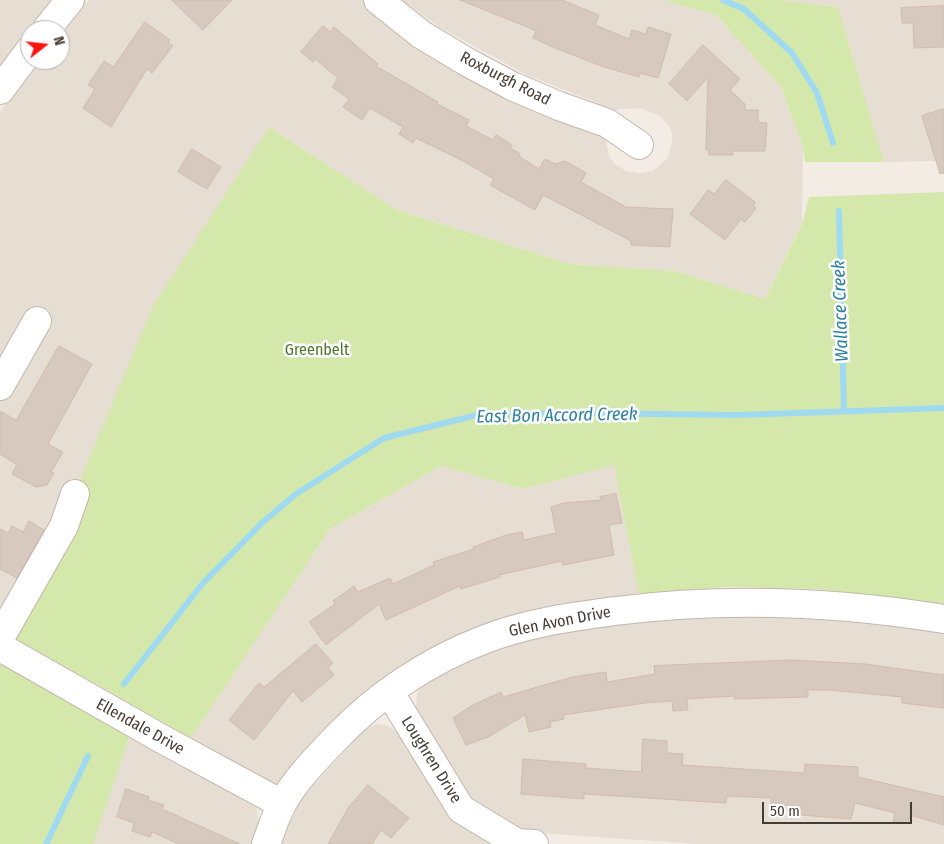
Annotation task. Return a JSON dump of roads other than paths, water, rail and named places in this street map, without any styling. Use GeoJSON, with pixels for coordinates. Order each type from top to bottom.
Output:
{"type":"FeatureCollection","features":[{"type":"Feature","properties":{"kind":"street"},"geometry":{"type":"LineString","coordinates":[[54,20],[70,0]]}},
{"type":"Feature","properties":{"kind":"street","name":"Roxburgh Road"},"geometry":{"type":"LineString","coordinates":[[378,0],[422,35],[467,62],[558,106],[606,123],[639,145]]}},
{"type":"Feature","properties":{"kind":"street"},"geometry":{"type":"LineString","coordinates":[[0,90],[20,63]]}},
{"type":"Feature","properties":{"kind":"street"},"geometry":{"type":"LineString","coordinates":[[0,386],[37,322]]}},
{"type":"Feature","properties":{"kind":"street"},"geometry":{"type":"LineString","coordinates":[[0,638],[64,526],[75,494]]}},
{"type":"Feature","properties":{"kind":"street","name":"Glen Avon Drive"},"geometry":{"type":"LineString","coordinates":[[266,844],[282,804],[314,761],[359,714],[419,671],[483,640],[531,625],[605,612],[695,603],[746,601],[852,606],[944,619]]}},
{"type":"Feature","properties":{"kind":"street","name":"Ellendale Drive"},"geometry":{"type":"LineString","coordinates":[[0,647],[162,739],[282,804]]}},
{"type":"Feature","properties":{"kind":"street","name":"Loughren Drive"},"geometry":{"type":"LineString","coordinates":[[390,692],[461,809],[517,843],[534,844]]}},
{"type":"Feature","properties":{"kind":"waterway","name":"Wallace Creek"},"geometry":{"type":"LineString","coordinates":[[723,0],[744,9],[792,53],[817,93],[833,143]]}},
{"type":"Feature","properties":{"kind":"waterway","name":"Wallace Creek"},"geometry":{"type":"LineString","coordinates":[[839,211],[844,410]]}},
{"type":"Feature","properties":{"kind":"waterway","name":"East Bon Accord Creek"},"geometry":{"type":"LineString","coordinates":[[124,684],[203,583],[263,522],[296,494],[384,438],[477,415],[570,413],[738,415],[944,408]]}},
{"type":"Feature","properties":{"kind":"waterway","name":"East Bon Accord Creek"},"geometry":{"type":"LineString","coordinates":[[46,844],[88,756]]}},
{"type":"Feature","properties":{"kind":"park label","name":"Greenbelt"},"geometry":{"type":"Point","coordinates":[317,351]}}]}
